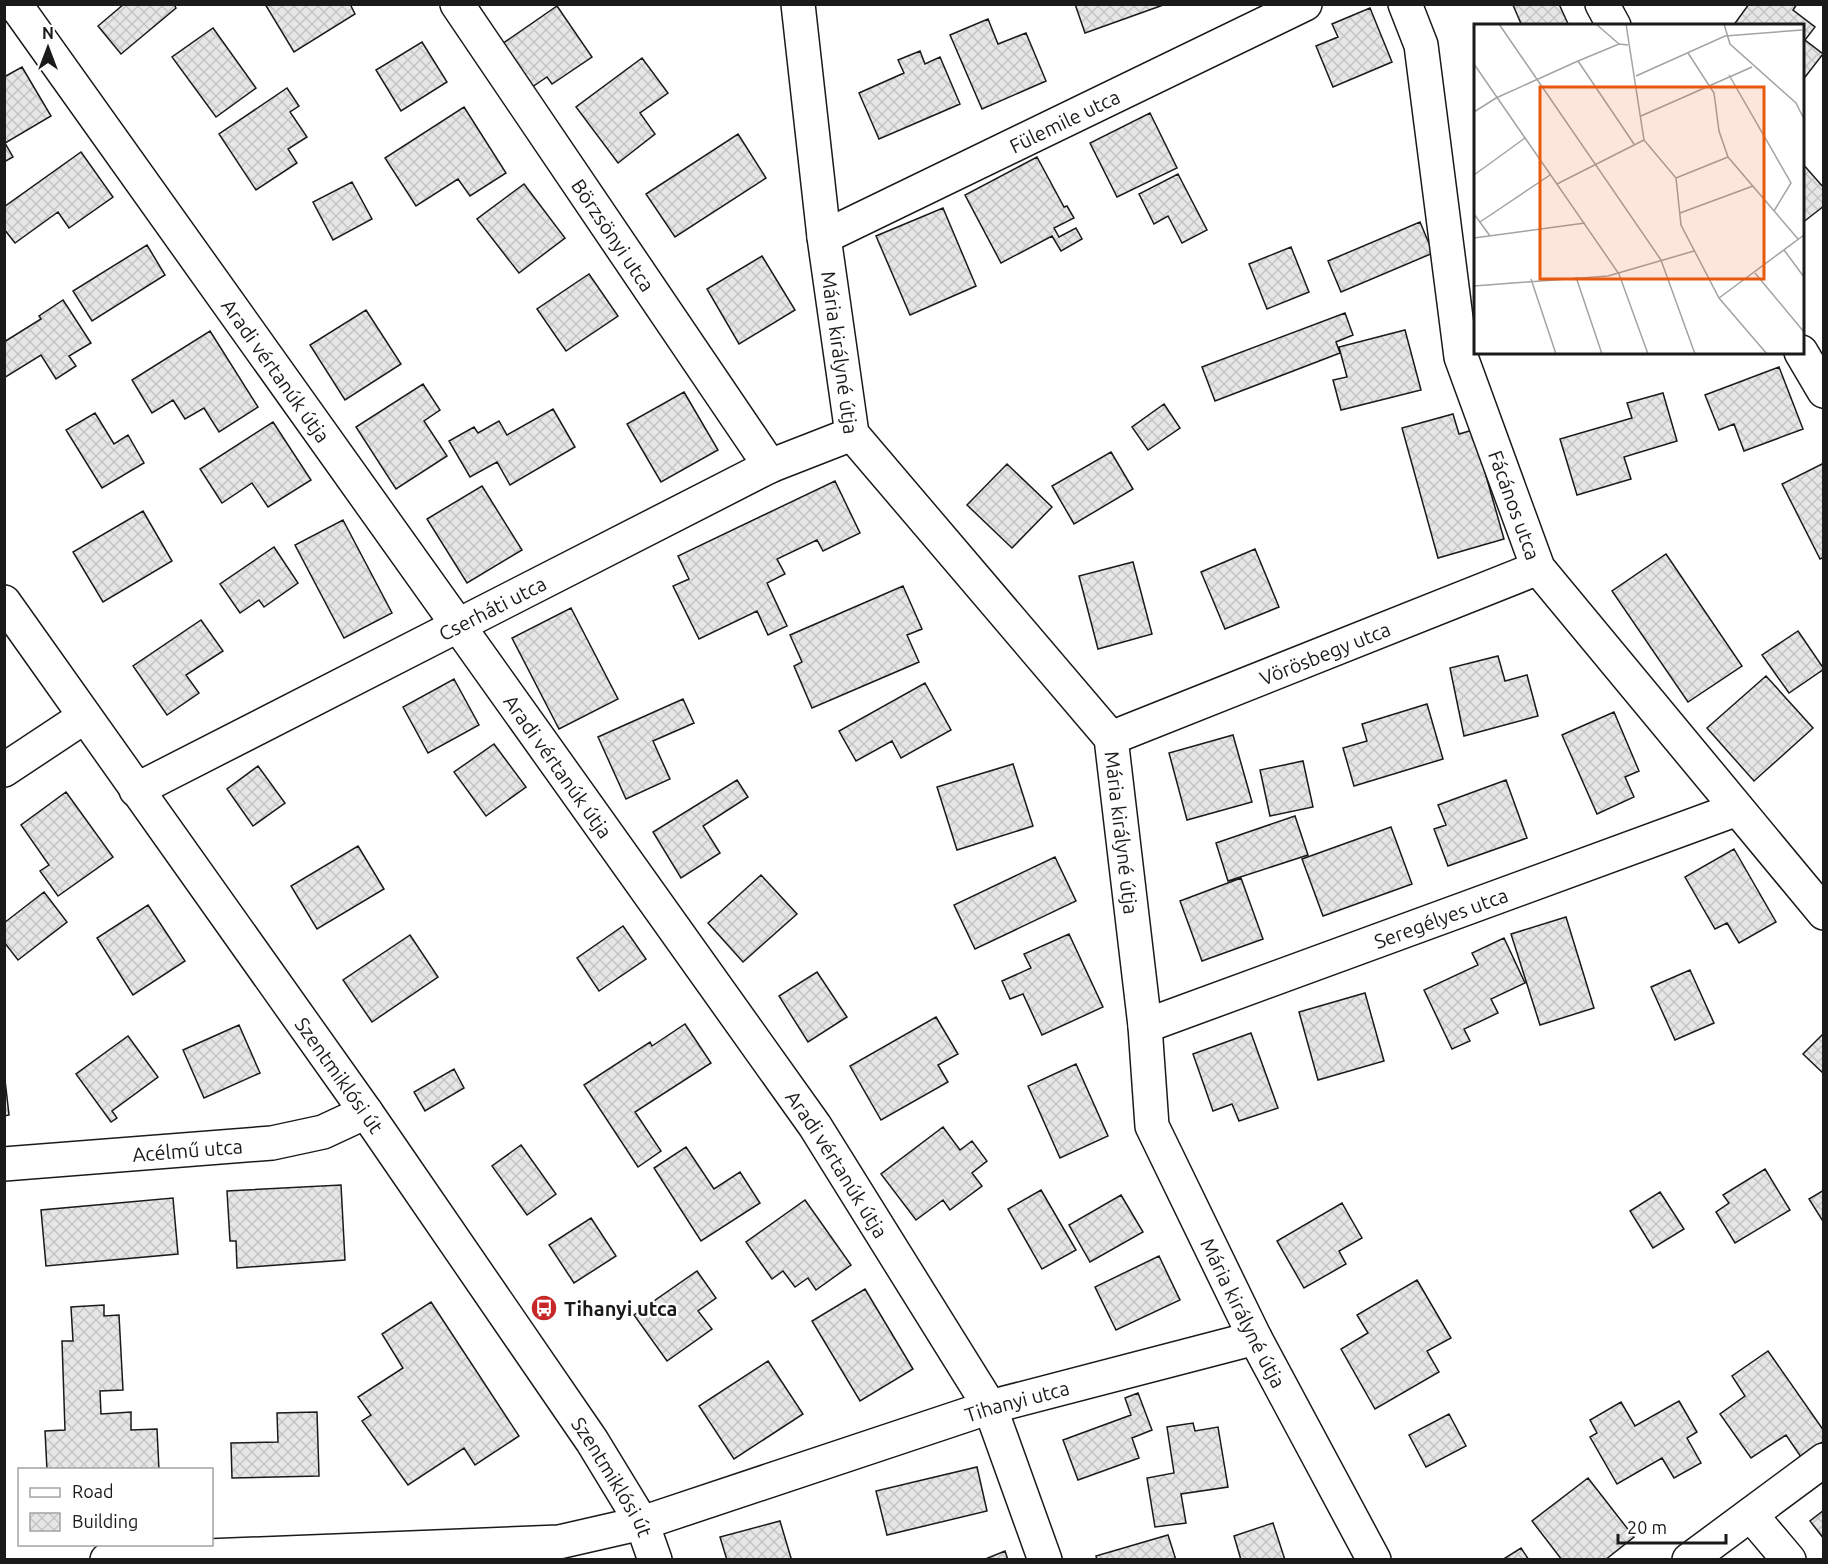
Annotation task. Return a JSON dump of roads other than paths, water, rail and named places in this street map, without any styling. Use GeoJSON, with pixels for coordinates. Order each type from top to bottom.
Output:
{"type":"FeatureCollection","features":[{"type":"Feature","properties":{"kind":"street","name":"Aradi vértanúk útja"},"geometry":{"type":"LineString","coordinates":[[15,4],[815,1126],[990,1407],[1045,1560]]}},
{"type":"Feature","properties":{"kind":"street","name":"Börzsönyi utca"},"geometry":{"type":"LineString","coordinates":[[457,4],[770,466]]}},
{"type":"Feature","properties":{"kind":"street","name":"Mária királyné útja"},"geometry":{"type":"LineString","coordinates":[[798,4],[824,237],[852,434],[1111,738],[1146,1026],[1152,1126],[1255,1338],[1374,1560]]}},
{"type":"Feature","properties":{"kind":"street","name":"Fülemile utca"},"geometry":{"type":"LineString","coordinates":[[824,237],[1305,4]]}},
{"type":"Feature","properties":{"kind":"street","name":"Fácános utca"},"geometry":{"type":"LineString","coordinates":[[1406,4],[1421,45],[1461,357],[1538,568],[1824,913]]}},
{"type":"Feature","properties":{"kind":"street"},"geometry":{"type":"LineString","coordinates":[[1602,4],[1613,24]]}},
{"type":"Feature","properties":{"kind":"street"},"geometry":{"type":"LineString","coordinates":[[1803,354],[1824,391]]}},
{"type":"Feature","properties":{"kind":"street","name":"Cserháti utca"},"geometry":{"type":"LineString","coordinates":[[136,790],[770,466],[852,434]]}},
{"type":"Feature","properties":{"kind":"street","name":"Vörösbegy utca"},"geometry":{"type":"LineString","coordinates":[[1111,738],[1538,568]]}},
{"type":"Feature","properties":{"kind":"street","name":"Szentmiklósi út"},"geometry":{"type":"LineString","coordinates":[[4,602],[366,1112],[592,1441],[642,1522],[656,1560]]}},
{"type":"Feature","properties":{"kind":"street"},"geometry":{"type":"LineString","coordinates":[[4,770],[84,717]]}},
{"type":"Feature","properties":{"kind":"street","name":"Seregélyes utca"},"geometry":{"type":"LineString","coordinates":[[1146,1026],[1737,809]]}},
{"type":"Feature","properties":{"kind":"street","name":"Acélmű utca"},"geometry":{"type":"LineString","coordinates":[[4,1164],[272,1143],[323,1132],[366,1112]]}},
{"type":"Feature","properties":{"kind":"street","name":"Tihanyi utca"},"geometry":{"type":"LineString","coordinates":[[107,1560],[292,1555],[559,1542],[642,1522],[990,1407],[1255,1338]]}},
{"type":"Feature","properties":{"kind":"street"},"geometry":{"type":"LineString","coordinates":[[1689,1560],[1824,1460]]}},
{"type":"Feature","properties":{"kind":"street"},"geometry":{"type":"LineString","coordinates":[[1751,1515],[1789,1560]]}},
{"type":"Feature","properties":{"kind":"place","name":"Tihanyi utca"},"geometry":{"type":"Point","coordinates":[544,1308]}}]}
